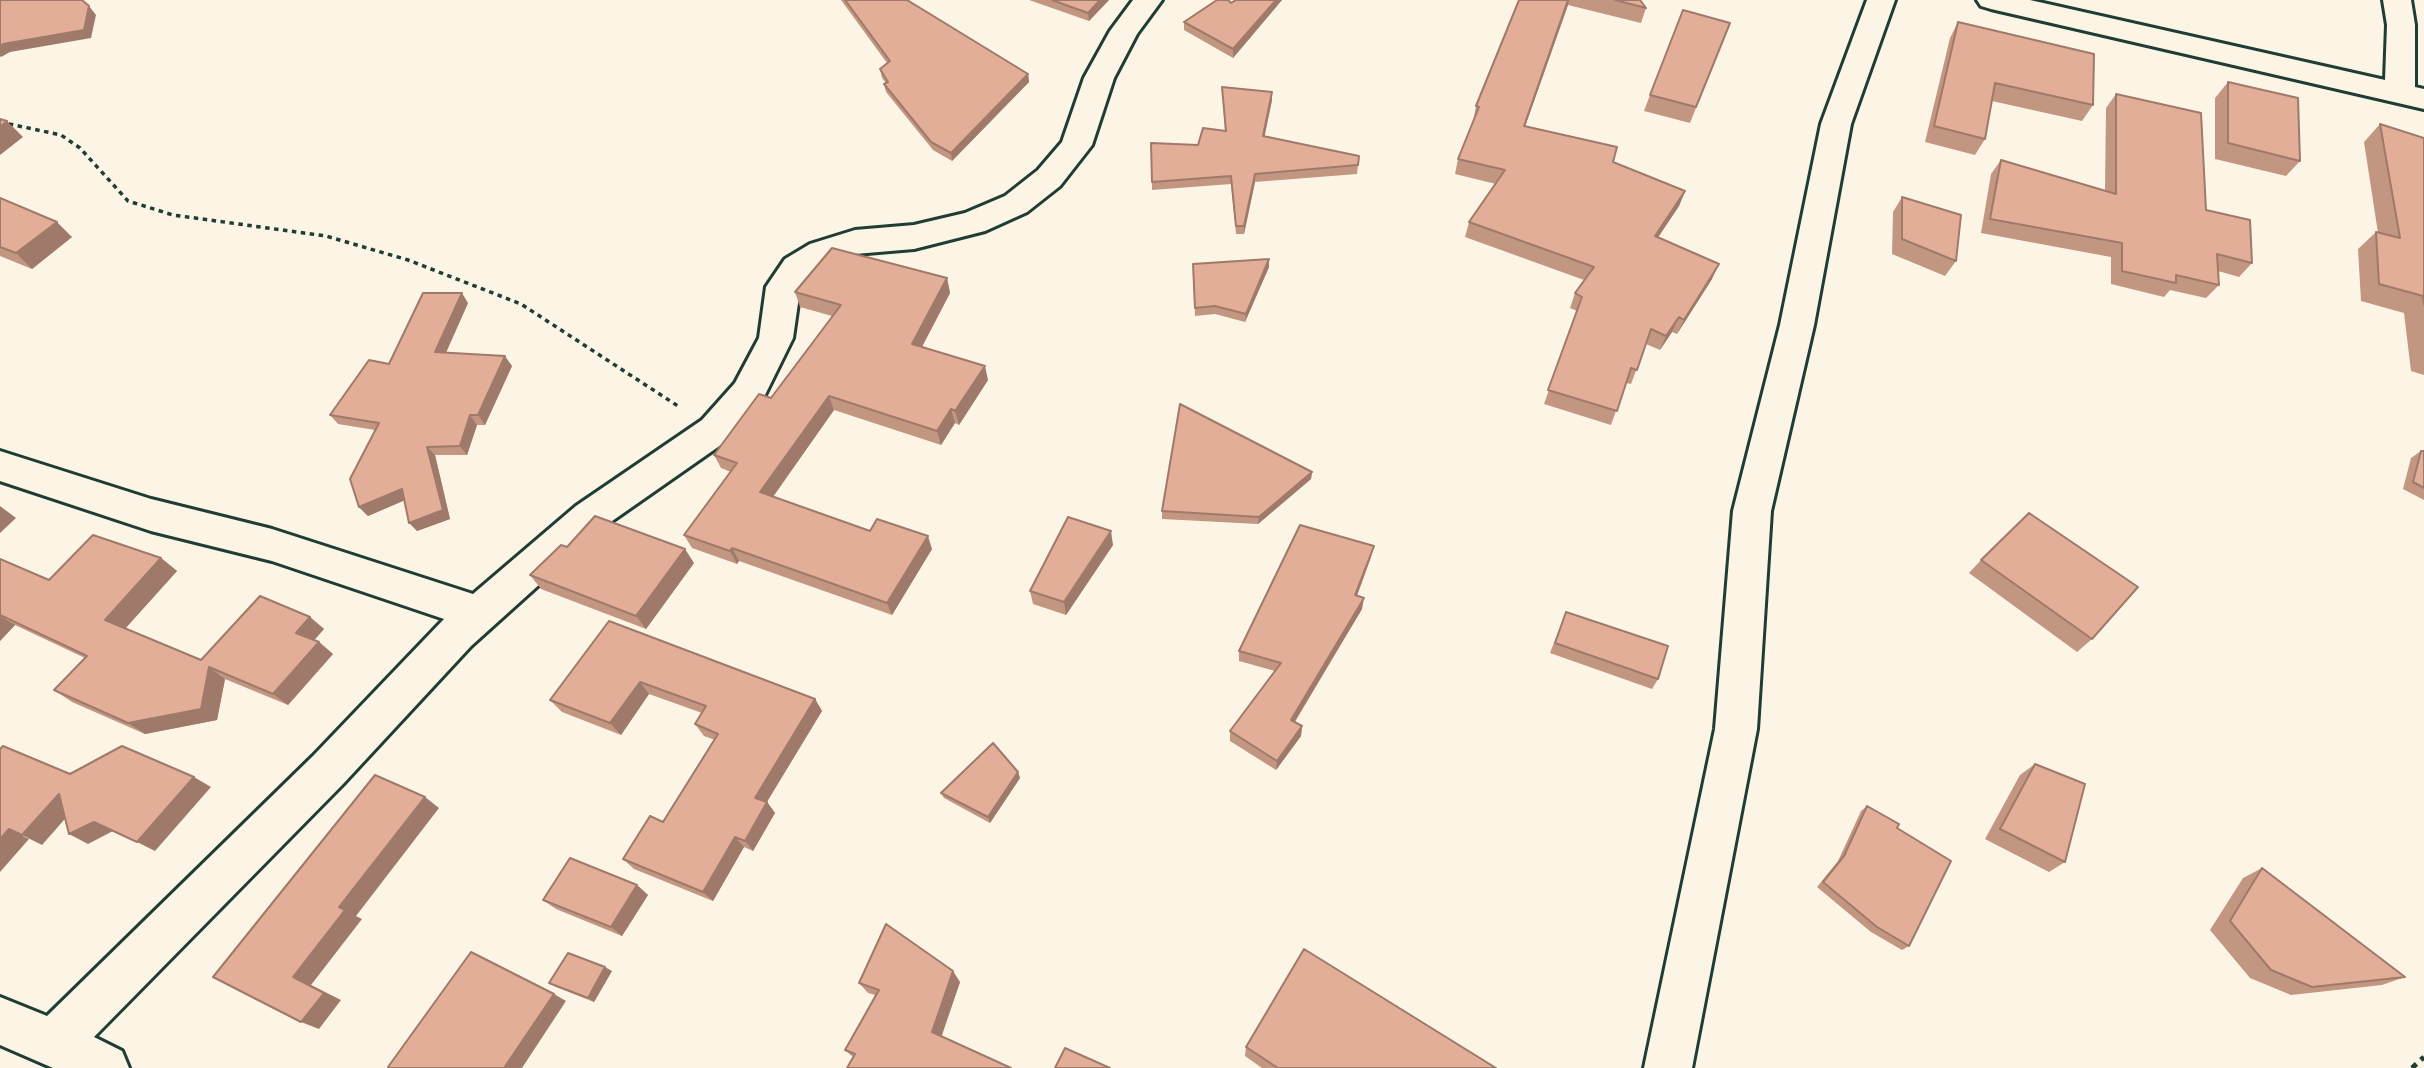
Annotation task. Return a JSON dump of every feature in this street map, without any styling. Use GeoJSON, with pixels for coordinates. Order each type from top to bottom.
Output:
{"type":"FeatureCollection","features":[{"type":"Feature","properties":{"kind":"street"},"geometry":{"type":"LineString","coordinates":[[54,1043],[319,780],[457,633],[589,517],[715,430],[748,393],[775,338],[783,287],[797,268],[822,251],[855,242],[914,237],[973,223],[1016,204],[1049,178],[1076,145],[1099,78],[1124,31],[1148,0]]}},
{"type":"Feature","properties":{"kind":"street"},"geometry":{"type":"LineString","coordinates":[[1668,1068],[1737,729],[1752,511],[1797,325],[1836,124],[1881,0]]}},
{"type":"Feature","properties":{"kind":"street"},"geometry":{"type":"LineString","coordinates":[[1991,0],[2412,96],[2397,0]]}},
{"type":"Feature","properties":{"kind":"street"},"geometry":{"type":"LineString","coordinates":[[0,466],[151,515],[272,545],[480,614]]}},
{"type":"Feature","properties":{"kind":"street"},"geometry":{"type":"LineString","coordinates":[[0,1021],[105,1068]]}},
{"type":"Feature","properties":{"kind":"path"},"geometry":{"type":"LineString","coordinates":[[0,122],[61,135],[80,148],[128,201],[173,215],[326,236],[408,260],[521,304],[715,430]]}},
{"type":"Feature","properties":{"kind":"path"},"geometry":{"type":"LineString","coordinates":[[2412,1068],[2424,1057]]}},
{"type":"Feature","properties":{"kind":"building"},"geometry":{"type":"Polygon","coordinates":[[[0,0],[82,0],[89,6],[84,30],[0,46],[0,0]]]}},
{"type":"Feature","properties":{"kind":"building"},"geometry":{"type":"Polygon","coordinates":[[[845,0],[907,0],[1028,74],[951,153],[931,142],[884,84],[888,82],[880,69],[890,61],[845,0]]]}},
{"type":"Feature","properties":{"kind":"building"},"geometry":{"type":"Polygon","coordinates":[[[1052,0],[1100,0],[1088,13],[1052,0]]]}},
{"type":"Feature","properties":{"kind":"building"},"geometry":{"type":"Polygon","coordinates":[[[1217,0],[1228,0],[1231,3],[1236,0],[1276,0],[1233,49],[1184,22],[1217,0]]]}},
{"type":"Feature","properties":{"kind":"building"},"geometry":{"type":"Polygon","coordinates":[[[1519,0],[1568,0],[1524,126],[1617,147],[1613,162],[1685,191],[1655,236],[1719,264],[1684,320],[1679,317],[1666,336],[1651,329],[1637,370],[1631,368],[1617,411],[1548,390],[1582,297],[1575,293],[1594,267],[1469,222],[1505,170],[1458,159],[1479,107],[1476,106],[1519,0]]]}},
{"type":"Feature","properties":{"kind":"building"},"geometry":{"type":"Polygon","coordinates":[[[1615,0],[1640,0],[1646,8],[1615,0]]]}},
{"type":"Feature","properties":{"kind":"building"},"geometry":{"type":"Polygon","coordinates":[[[1683,10],[1730,23],[1696,107],[1650,95],[1683,10]]]}},
{"type":"Feature","properties":{"kind":"building"},"geometry":{"type":"Polygon","coordinates":[[[1958,22],[2094,54],[2093,105],[1995,83],[1985,139],[1934,126],[1958,22]]]}},
{"type":"Feature","properties":{"kind":"building"},"geometry":{"type":"Polygon","coordinates":[[[2228,82],[2298,98],[2300,161],[2228,143],[2228,82]]]}},
{"type":"Feature","properties":{"kind":"building"},"geometry":{"type":"Polygon","coordinates":[[[1222,87],[1272,92],[1263,136],[1359,156],[1358,165],[1255,174],[1244,226],[1236,226],[1231,176],[1152,182],[1151,143],[1198,145],[1203,128],[1226,131],[1222,87]]]}},
{"type":"Feature","properties":{"kind":"building"},"geometry":{"type":"Polygon","coordinates":[[[2116,94],[2201,113],[2206,210],[2250,220],[2252,263],[2217,254],[2219,285],[2176,275],[2176,283],[2122,271],[2122,243],[1990,219],[2001,160],[2116,194],[2116,94]]]}},
{"type":"Feature","properties":{"kind":"building"},"geometry":{"type":"Polygon","coordinates":[[[2380,124],[2424,138],[2424,305],[2423,296],[2379,284],[2376,232],[2400,238],[2380,124]]]}},
{"type":"Feature","properties":{"kind":"building"},"geometry":{"type":"Polygon","coordinates":[[[1902,197],[1961,215],[1956,261],[1902,239],[1902,197]]]}},
{"type":"Feature","properties":{"kind":"building"},"geometry":{"type":"Polygon","coordinates":[[[0,198],[57,222],[16,253],[0,247],[0,198]]]}},
{"type":"Feature","properties":{"kind":"building"},"geometry":{"type":"Polygon","coordinates":[[[832,248],[947,278],[912,344],[985,366],[955,411],[951,409],[937,431],[829,396],[760,492],[870,531],[877,519],[928,536],[887,603],[732,548],[730,551],[684,535],[737,463],[714,455],[759,394],[771,398],[841,305],[795,292],[832,248]]]}},
{"type":"Feature","properties":{"kind":"building"},"geometry":{"type":"Polygon","coordinates":[[[1269,259],[1246,314],[1215,306],[1195,308],[1193,264],[1269,259]]]}},
{"type":"Feature","properties":{"kind":"building"},"geometry":{"type":"Polygon","coordinates":[[[423,293],[462,293],[435,352],[505,356],[478,415],[470,415],[460,446],[427,447],[443,510],[409,523],[402,489],[359,507],[350,479],[379,423],[330,415],[369,360],[389,364],[423,293]]]}},
{"type":"Feature","properties":{"kind":"building"},"geometry":{"type":"Polygon","coordinates":[[[1180,404],[1312,472],[1259,517],[1162,511],[1180,404]]]}},
{"type":"Feature","properties":{"kind":"building"},"geometry":{"type":"Polygon","coordinates":[[[2421,451],[2424,451],[2424,488],[2413,482],[2421,451]]]}},
{"type":"Feature","properties":{"kind":"building"},"geometry":{"type":"Polygon","coordinates":[[[2029,513],[2138,587],[2092,639],[1981,560],[2029,513]]]}},
{"type":"Feature","properties":{"kind":"building"},"geometry":{"type":"Polygon","coordinates":[[[595,516],[685,549],[636,616],[530,575],[561,545],[567,547],[595,516]]]}},
{"type":"Feature","properties":{"kind":"building"},"geometry":{"type":"Polygon","coordinates":[[[1068,517],[1111,531],[1064,602],[1030,591],[1068,517]]]}},
{"type":"Feature","properties":{"kind":"building"},"geometry":{"type":"Polygon","coordinates":[[[1300,525],[1374,546],[1355,595],[1364,598],[1291,720],[1302,726],[1277,761],[1230,731],[1281,663],[1239,651],[1300,525]]]}},
{"type":"Feature","properties":{"kind":"building"},"geometry":{"type":"Polygon","coordinates":[[[93,535],[161,558],[105,620],[201,660],[260,596],[310,617],[296,633],[319,642],[273,694],[209,667],[201,709],[128,723],[54,690],[87,656],[0,615],[0,559],[49,580],[93,535]]]}},
{"type":"Feature","properties":{"kind":"building"},"geometry":{"type":"Polygon","coordinates":[[[1566,612],[1668,646],[1658,679],[1555,643],[1566,612]]]}},
{"type":"Feature","properties":{"kind":"building"},"geometry":{"type":"Polygon","coordinates":[[[609,621],[815,699],[755,798],[767,802],[745,841],[735,837],[703,892],[623,859],[650,816],[663,822],[718,734],[695,724],[706,706],[640,682],[610,723],[550,700],[609,621]]]}},
{"type":"Feature","properties":{"kind":"building"},"geometry":{"type":"Polygon","coordinates":[[[993,743],[1018,772],[988,817],[941,793],[993,743]]]}},
{"type":"Feature","properties":{"kind":"building"},"geometry":{"type":"Polygon","coordinates":[[[3,746],[70,774],[122,746],[194,777],[137,842],[94,822],[69,834],[59,794],[22,835],[9,829],[0,839],[0,749],[3,746]]]}},
{"type":"Feature","properties":{"kind":"building"},"geometry":{"type":"Polygon","coordinates":[[[2035,764],[2085,784],[2065,862],[2000,829],[2035,764]]]}},
{"type":"Feature","properties":{"kind":"building"},"geometry":{"type":"Polygon","coordinates":[[[375,775],[425,797],[339,907],[345,910],[293,977],[324,993],[301,1022],[213,977],[375,775]]]}},
{"type":"Feature","properties":{"kind":"building"},"geometry":{"type":"Polygon","coordinates":[[[1867,806],[1899,824],[1897,828],[1951,861],[1909,946],[1877,927],[1823,882],[1844,856],[1867,806]]]}},
{"type":"Feature","properties":{"kind":"building"},"geometry":{"type":"Polygon","coordinates":[[[570,858],[637,885],[611,927],[543,900],[570,858]]]}},
{"type":"Feature","properties":{"kind":"building"},"geometry":{"type":"Polygon","coordinates":[[[2262,868],[2405,977],[2312,987],[2271,970],[2230,921],[2262,868]]]}},
{"type":"Feature","properties":{"kind":"building"},"geometry":{"type":"Polygon","coordinates":[[[886,924],[953,971],[932,1032],[1011,1068],[847,1068],[855,1054],[845,1050],[879,990],[859,983],[886,924]]]}},
{"type":"Feature","properties":{"kind":"building"},"geometry":{"type":"Polygon","coordinates":[[[1304,949],[1496,1068],[1278,1068],[1246,1047],[1304,949]]]}},
{"type":"Feature","properties":{"kind":"building"},"geometry":{"type":"Polygon","coordinates":[[[471,952],[554,994],[504,1068],[388,1067],[471,952]]]}},
{"type":"Feature","properties":{"kind":"building"},"geometry":{"type":"Polygon","coordinates":[[[568,953],[605,967],[588,998],[549,983],[568,953]]]}},
{"type":"Feature","properties":{"kind":"building"},"geometry":{"type":"Polygon","coordinates":[[[1065,1048],[1110,1068],[1055,1068],[1065,1048]]]}}]}
